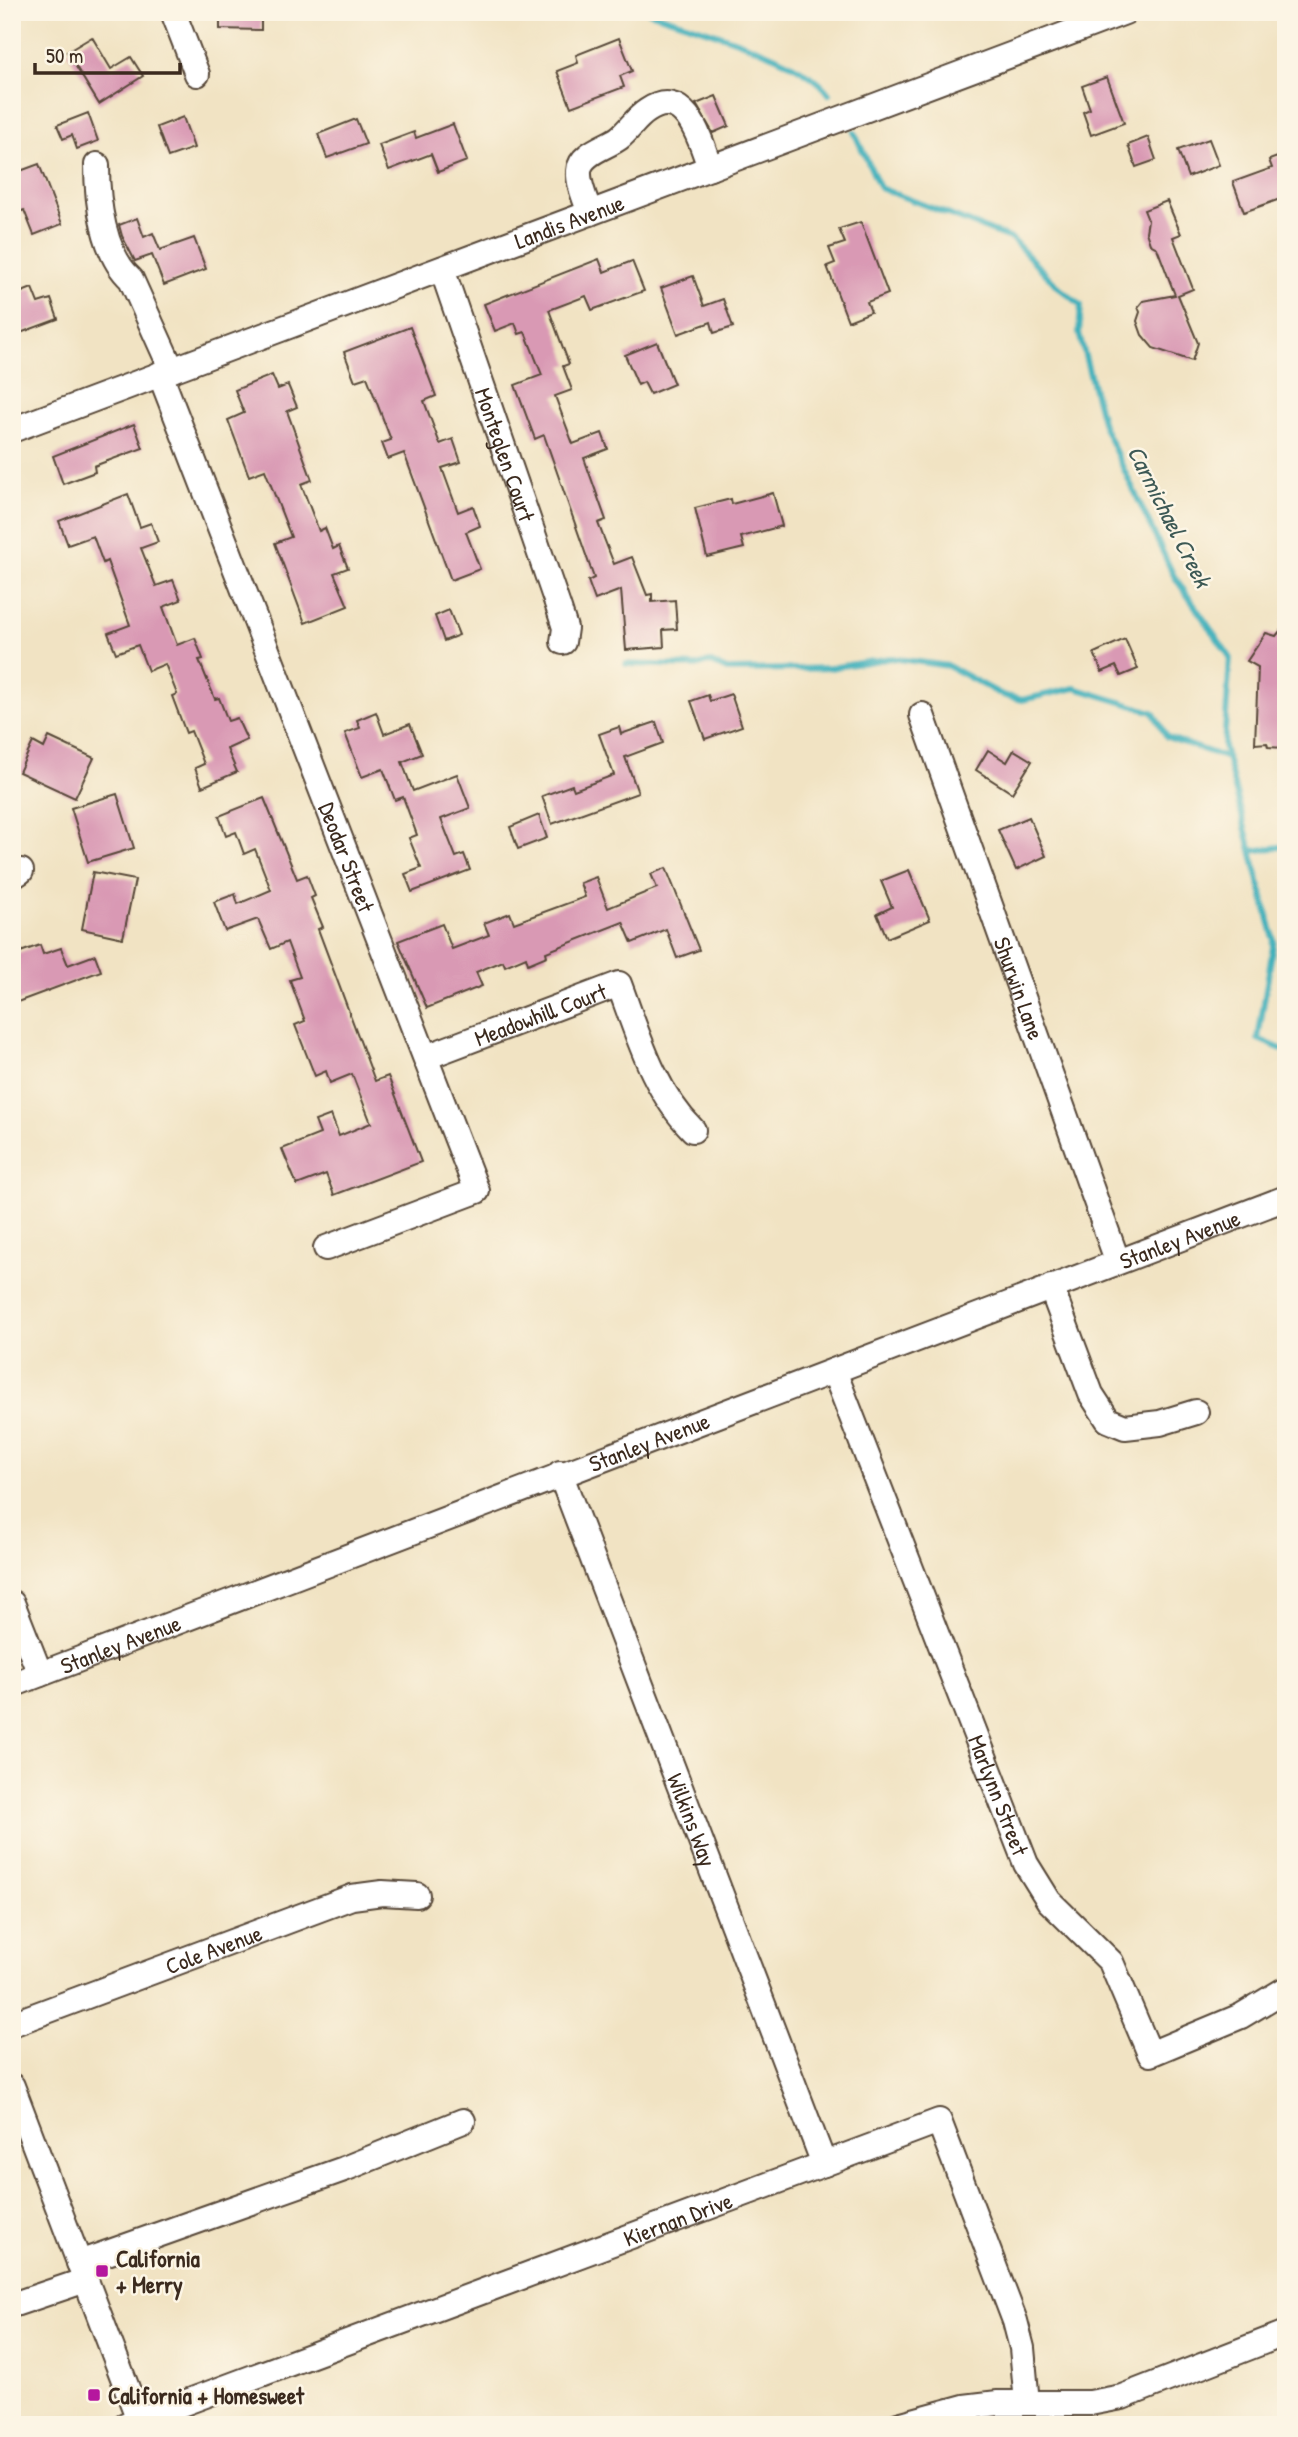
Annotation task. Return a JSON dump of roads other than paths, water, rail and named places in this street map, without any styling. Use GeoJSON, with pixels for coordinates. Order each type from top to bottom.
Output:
{"type":"FeatureCollection","features":[{"type":"Feature","properties":{"kind":"street"},"geometry":{"type":"LineString","coordinates":[[173,12],[197,74]]}},
{"type":"Feature","properties":{"kind":"street","name":"Landis Avenue"},"geometry":{"type":"LineString","coordinates":[[12,430],[1125,12]]}},
{"type":"Feature","properties":{"kind":"street"},"geometry":{"type":"LineString","coordinates":[[590,213],[578,172],[582,160],[619,138],[645,112],[657,105],[673,106],[684,111],[696,126],[710,168]]}},
{"type":"Feature","properties":{"kind":"street","name":"Deodar Street"},"geometry":{"type":"LineString","coordinates":[[96,164],[104,226],[121,270],[131,279],[477,1191],[327,1248]]}},
{"type":"Feature","properties":{"kind":"street","name":"Monteglen Court"},"geometry":{"type":"LineString","coordinates":[[442,269],[565,628],[563,642]]}},
{"type":"Feature","properties":{"kind":"street","name":"Shurwin Lane"},"geometry":{"type":"LineString","coordinates":[[922,715],[1118,1260]]}},
{"type":"Feature","properties":{"kind":"street","name":"Meadowhill Court"},"geometry":{"type":"LineString","coordinates":[[426,1057],[618,984],[666,1100],[693,1130]]}},
{"type":"Feature","properties":{"kind":"street","name":"Stanley Avenue"},"geometry":{"type":"LineString","coordinates":[[12,1685],[560,1473],[1286,1198]]}},
{"type":"Feature","properties":{"kind":"street"},"geometry":{"type":"LineString","coordinates":[[1051,1287],[1091,1394],[1108,1420],[1125,1427],[1160,1423],[1196,1412]]}},
{"type":"Feature","properties":{"kind":"street","name":"Marlynn Street"},"geometry":{"type":"LineString","coordinates":[[834,1371],[1026,1864],[1049,1901],[1111,1962],[1150,2054],[1241,2016],[1286,1989]]}},
{"type":"Feature","properties":{"kind":"street","name":"Wilkins Way"},"geometry":{"type":"LineString","coordinates":[[560,1473],[824,2164]]}},
{"type":"Feature","properties":{"kind":"street"},"geometry":{"type":"LineString","coordinates":[[12,1603],[40,1674]]}},
{"type":"Feature","properties":{"kind":"street","name":"Cole Avenue"},"geometry":{"type":"LineString","coordinates":[[12,2024],[352,1897],[382,1892],[417,1895]]}},
{"type":"Feature","properties":{"kind":"street"},"geometry":{"type":"LineString","coordinates":[[12,2086],[82,2272],[135,2424]]}},
{"type":"Feature","properties":{"kind":"street"},"geometry":{"type":"LineString","coordinates":[[12,2305],[82,2272],[463,2121]]}},
{"type":"Feature","properties":{"kind":"street","name":"Kiernan Drive"},"geometry":{"type":"LineString","coordinates":[[135,2424],[939,2121],[1015,2321],[1022,2348],[1027,2403]]}},
{"type":"Feature","properties":{"kind":"street"},"geometry":{"type":"LineString","coordinates":[[898,2425],[964,2407],[1090,2403],[1122,2397],[1286,2333]]}},
{"type":"Feature","properties":{"kind":"waterway","name":"Carmichael Creek"},"geometry":{"type":"LineString","coordinates":[[649,12],[773,55],[816,80],[829,94]]}},
{"type":"Feature","properties":{"kind":"waterway","name":"Carmichael Creek"},"geometry":{"type":"LineString","coordinates":[[854,132],[880,188],[1012,239],[1059,288],[1081,305],[1079,333],[1103,425],[1174,576],[1230,657],[1224,746],[1274,940],[1258,1039],[1286,1051]]}},
{"type":"Feature","properties":{"kind":"waterway"},"geometry":{"type":"LineString","coordinates":[[626,664],[697,666],[709,662],[727,670],[797,669],[830,668],[891,658],[948,666],[1002,695],[1022,700],[1075,688],[1153,712],[1167,737],[1227,758]]}},
{"type":"Feature","properties":{"kind":"waterway"},"geometry":{"type":"LineString","coordinates":[[1252,851],[1286,846]]}},
{"type":"Feature","properties":{"kind":"place","name":"California + Merry"},"geometry":{"type":"Point","coordinates":[102,2271]}},
{"type":"Feature","properties":{"kind":"place","name":"California + Homesweet"},"geometry":{"type":"Point","coordinates":[94,2395]}}]}
